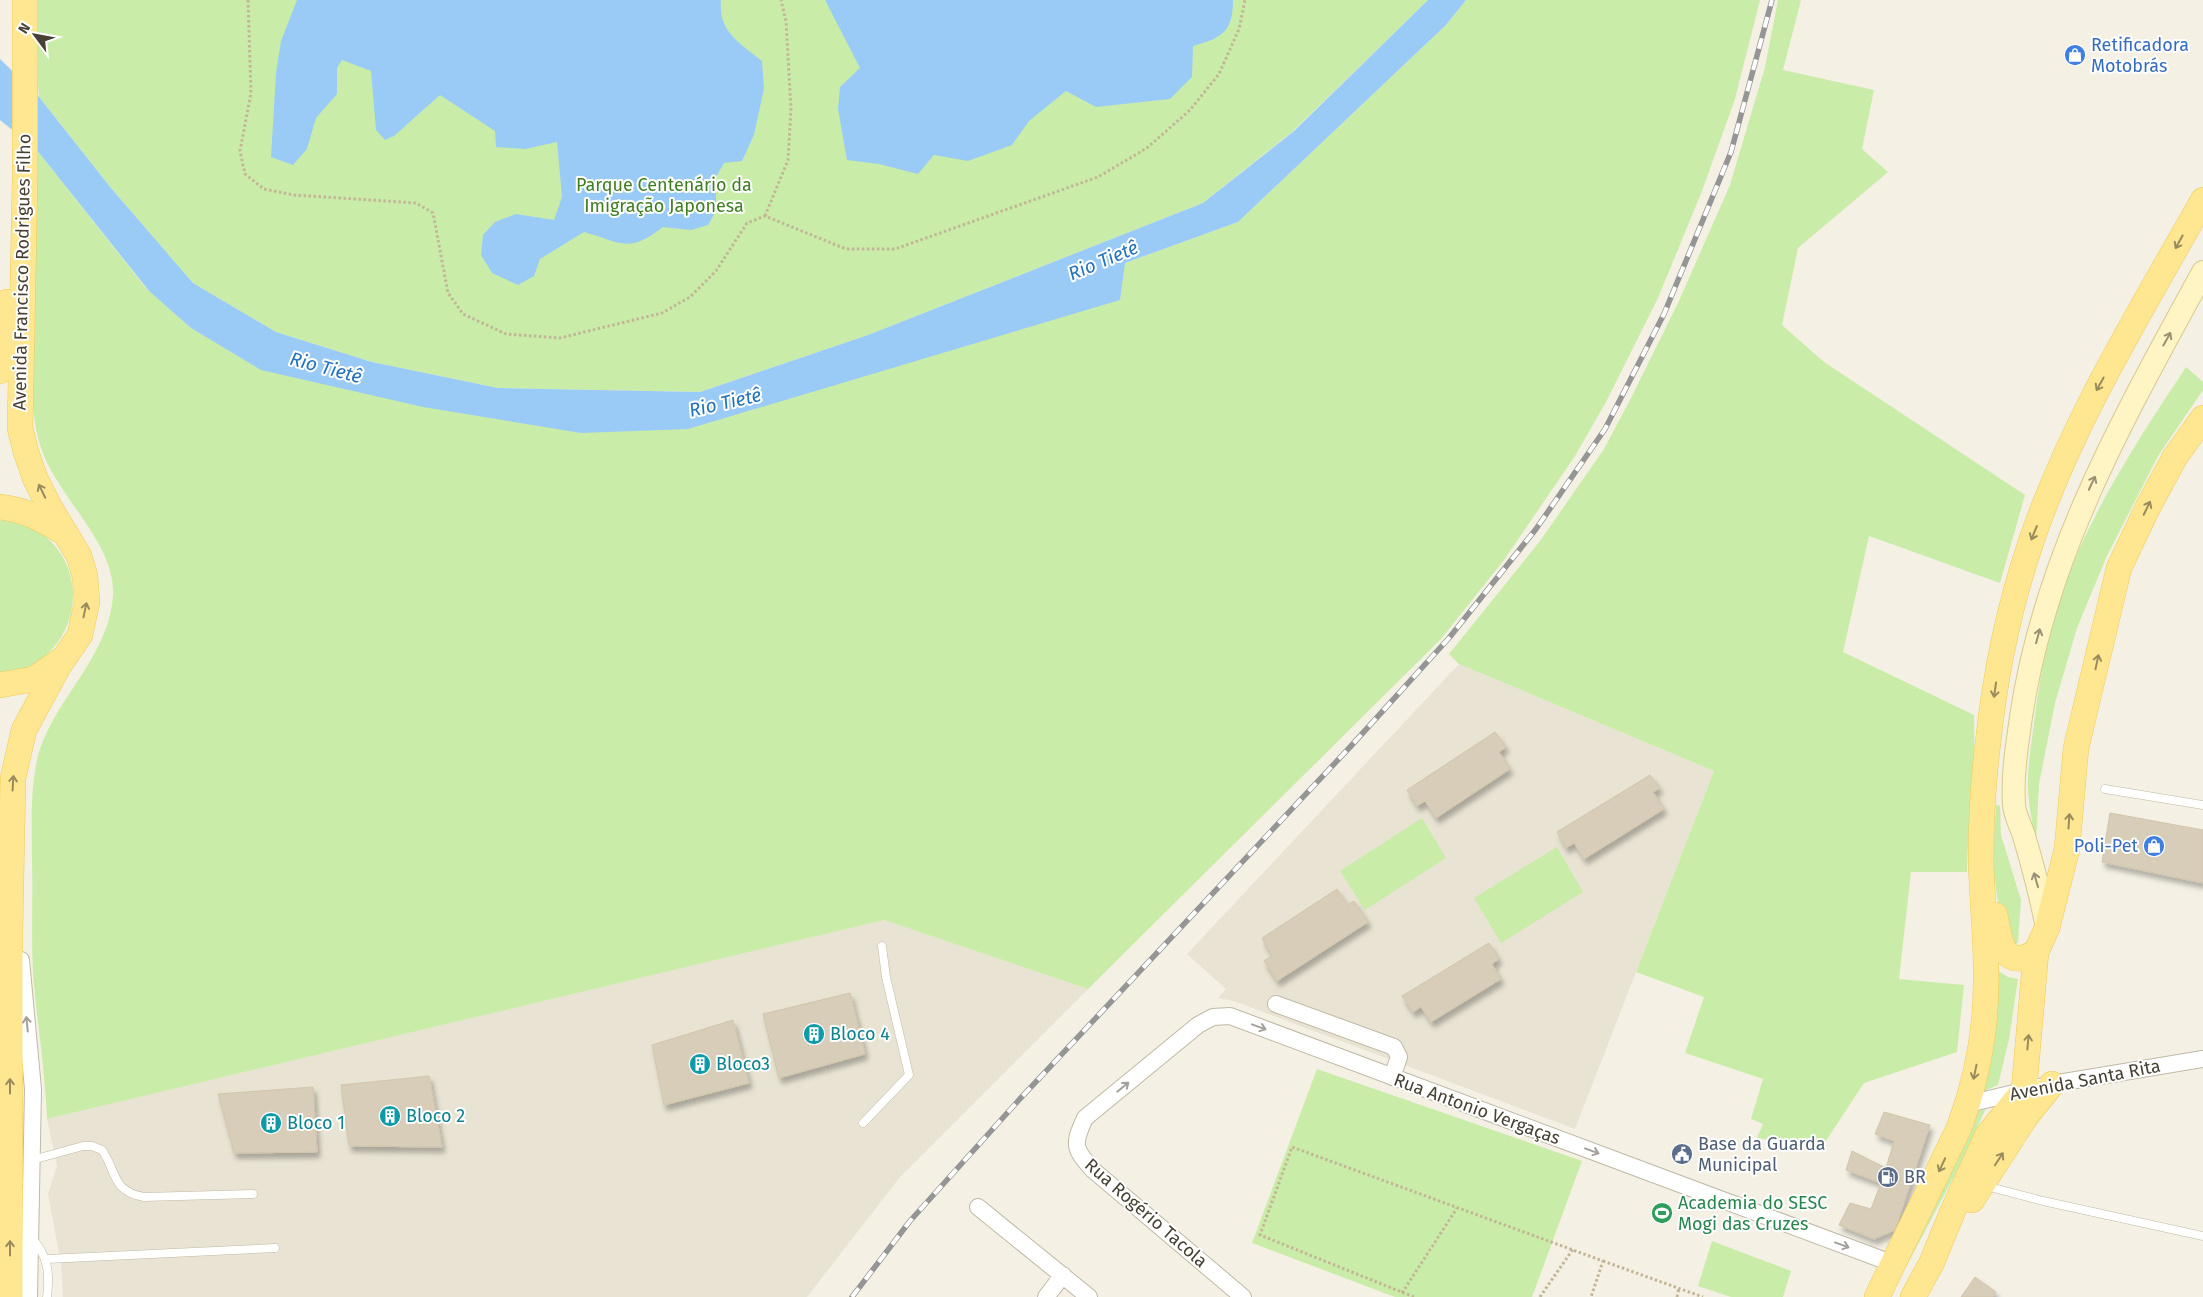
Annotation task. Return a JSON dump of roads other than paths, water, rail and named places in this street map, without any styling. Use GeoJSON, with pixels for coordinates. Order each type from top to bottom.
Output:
{"type":"FeatureCollection","features":[{"type":"Feature","properties":{"kind":"main road","name":"Avenida Francisco Rodrigues Filho"},"geometry":{"type":"LineString","coordinates":[[8,0],[17,26]]}},
{"type":"Feature","properties":{"kind":"main road","name":"Avenida Francisco Rodrigues Filho"},"geometry":{"type":"LineString","coordinates":[[10,1297],[13,778],[24,730],[58,667],[80,635],[87,602],[86,576],[79,556],[35,478],[20,428],[17,26],[25,0]]}},
{"type":"Feature","properties":{"kind":"main road","name":"Avenida Francisco Rodrigues Filho"},"geometry":{"type":"LineString","coordinates":[[0,371],[17,176]]}},
{"type":"Feature","properties":{"kind":"main road"},"geometry":{"type":"LineString","coordinates":[[1877,1297],[1960,1128],[1968,1104],[1982,1040],[1986,984],[1981,859],[1988,744],[1999,664],[2012,606],[2031,541],[2064,457],[2096,393],[2203,200]]}},
{"type":"Feature","properties":{"kind":"main road"},"geometry":{"type":"LineString","coordinates":[[2047,928],[2024,838],[2013,806],[2018,745],[2026,685],[2039,632],[2064,550],[2090,488],[2122,420],[2203,272]]}},
{"type":"Feature","properties":{"kind":"main road"},"geometry":{"type":"LineString","coordinates":[[1934,1258],[1988,1136],[2024,1090],[2036,952],[2047,928],[2068,849],[2071,785],[2076,748],[2120,568],[2148,507],[2175,457],[2203,418]]}},
{"type":"Feature","properties":{"kind":"main road","name":"Avenida Francisco Rodrigues Filho"},"geometry":{"type":"LineString","coordinates":[[0,507],[19,509],[42,519],[65,534]]}},
{"type":"Feature","properties":{"kind":"main road","name":"Avenida Francisco Rodrigues Filho"},"geometry":{"type":"LineString","coordinates":[[0,685],[34,678],[51,668],[67,655]]}},
{"type":"Feature","properties":{"kind":"main road"},"geometry":{"type":"LineString","coordinates":[[1981,859],[1992,896],[2003,950],[2009,956],[2017,959],[2025,958],[2036,952]]}},
{"type":"Feature","properties":{"kind":"main road"},"geometry":{"type":"LineString","coordinates":[[1912,1297],[1934,1258],[2027,1115],[2052,1084]]}},
{"type":"Feature","properties":{"kind":"street"},"geometry":{"type":"LineString","coordinates":[[12,821],[22,978],[33,1089],[29,1297]]}},
{"type":"Feature","properties":{"kind":"street"},"geometry":{"type":"LineString","coordinates":[[1276,1004],[1394,1047],[1399,1057],[1392,1077]]}},
{"type":"Feature","properties":{"kind":"street","name":"Rua Antonio Vergaças"},"geometry":{"type":"LineString","coordinates":[[1085,1118],[1198,1025],[1213,1017],[1230,1016],[1894,1264]]}},
{"type":"Feature","properties":{"kind":"street","name":"Avenida Santa Rita"},"geometry":{"type":"LineString","coordinates":[[1968,1104],[2052,1084],[2203,1058]]}},
{"type":"Feature","properties":{"kind":"street","name":"Rua Rogério Tacola"},"geometry":{"type":"LineString","coordinates":[[1085,1118],[1076,1138],[1080,1155],[1092,1170],[1243,1297]]}},
{"type":"Feature","properties":{"kind":"street"},"geometry":{"type":"LineString","coordinates":[[978,1207],[1090,1297]]}},
{"type":"Feature","properties":{"kind":"street"},"geometry":{"type":"LineString","coordinates":[[1046,1297],[1063,1276]]}},
{"type":"Feature","properties":{"kind":"lane"},"geometry":{"type":"LineString","coordinates":[[2106,789],[2203,806]]}},
{"type":"Feature","properties":{"kind":"lane"},"geometry":{"type":"LineString","coordinates":[[863,1123],[909,1074],[886,977],[882,946]]}},
{"type":"Feature","properties":{"kind":"lane"},"geometry":{"type":"LineString","coordinates":[[32,1160],[83,1146],[92,1146],[102,1150],[117,1182],[132,1195],[144,1197],[253,1194]]}},
{"type":"Feature","properties":{"kind":"lane"},"geometry":{"type":"LineString","coordinates":[[1982,1185],[2043,1202],[2203,1236]]}},
{"type":"Feature","properties":{"kind":"lane"},"geometry":{"type":"LineString","coordinates":[[30,1235],[47,1259],[47,1297]]}},
{"type":"Feature","properties":{"kind":"lane"},"geometry":{"type":"LineString","coordinates":[[47,1259],[275,1248]]}},
{"type":"Feature","properties":{"kind":"water"},"geometry":{"type":"Polygon","coordinates":[[[297,0],[721,0],[721,11],[727,29],[732,36],[762,61],[764,88],[754,135],[742,161],[724,163],[716,177],[716,211],[708,225],[691,230],[663,227],[641,241],[625,244],[584,232],[540,259],[534,276],[518,285],[492,273],[481,255],[483,235],[495,222],[516,214],[554,220],[562,197],[557,142],[525,149],[496,147],[495,131],[440,95],[394,136],[385,140],[376,130],[371,71],[342,60],[337,68],[337,94],[316,118],[307,149],[293,165],[271,157],[276,73],[281,41],[297,0]]]}},
{"type":"Feature","properties":{"kind":"water"},"geometry":{"type":"Polygon","coordinates":[[[825,0],[1233,0],[1231,20],[1228,27],[1224,32],[1211,40],[1193,46],[1192,77],[1170,99],[1096,107],[1066,91],[1029,121],[1012,145],[968,161],[934,155],[918,174],[879,164],[847,160],[838,109],[840,87],[860,68],[825,0]]]}},
{"type":"Feature","properties":{"kind":"water","name":"Rio Tietê"},"geometry":{"type":"Polygon","coordinates":[[[1428,0],[1466,0],[1446,25],[1238,222],[1125,263],[1120,300],[688,429],[581,433],[423,407],[261,370],[191,328],[149,291],[36,149],[0,120],[0,59],[39,97],[111,188],[193,283],[276,332],[372,362],[498,388],[700,392],[868,335],[1203,203],[1294,131],[1428,0]]]}},
{"type":"Feature","properties":{"kind":"railway"},"geometry":{"type":"LineString","coordinates":[[852,1297],[910,1221],[1018,1101],[1351,746],[1449,638],[1536,529],[1605,429],[1664,314],[1731,152],[1772,0]]}},
{"type":"Feature","properties":{"kind":"place","name":"Retificadora Motobrás"},"geometry":{"type":"Point","coordinates":[2075,55]}},
{"type":"Feature","properties":{"kind":"place","name":"Poli-Pet"},"geometry":{"type":"Point","coordinates":[2154,846]}},
{"type":"Feature","properties":{"kind":"place","name":"Bloco 4"},"geometry":{"type":"Point","coordinates":[814,1034]}},
{"type":"Feature","properties":{"kind":"place","name":"Bloco3"},"geometry":{"type":"Point","coordinates":[700,1064]}},
{"type":"Feature","properties":{"kind":"place","name":"Bloco 2"},"geometry":{"type":"Point","coordinates":[390,1116]}},
{"type":"Feature","properties":{"kind":"place","name":"Bloco 1"},"geometry":{"type":"Point","coordinates":[271,1123]}},
{"type":"Feature","properties":{"kind":"place","name":"Base da Guarda Municipal"},"geometry":{"type":"Point","coordinates":[1682,1154]}},
{"type":"Feature","properties":{"kind":"place","name":"BR"},"geometry":{"type":"Point","coordinates":[1888,1177]}},
{"type":"Feature","properties":{"kind":"place","name":"Academia do SESC Mogi das Cruzes"},"geometry":{"type":"Point","coordinates":[1662,1213]}},
{"type":"Feature","properties":{"kind":"park label","name":"Parque Centenário da Imigração Japonesa"},"geometry":{"type":"Point","coordinates":[664,195]}}]}
